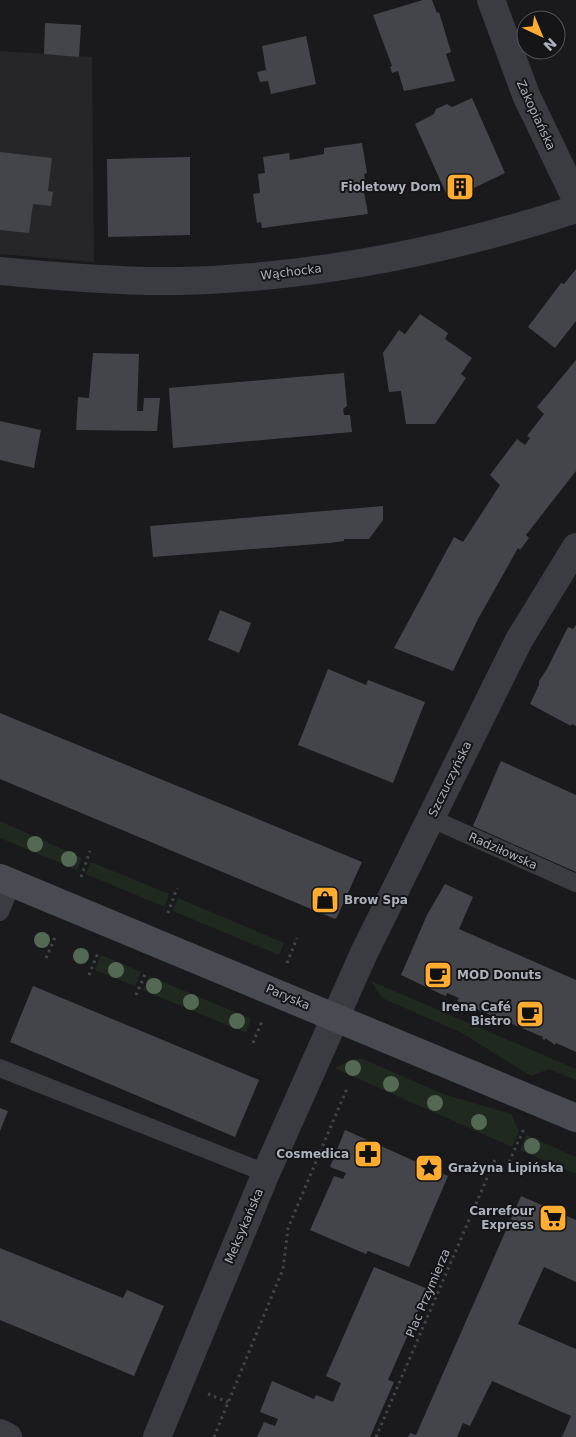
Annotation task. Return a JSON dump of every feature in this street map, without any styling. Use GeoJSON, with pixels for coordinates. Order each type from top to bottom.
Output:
{"type":"FeatureCollection","features":[{"type":"Feature","properties":{"kind":"street","name":"Zakopiańska"},"geometry":{"type":"LineString","coordinates":[[491,0],[526,95],[576,199]]}},
{"type":"Feature","properties":{"kind":"street","name":"Wąchocka"},"geometry":{"type":"LineString","coordinates":[[0,271],[72,278],[177,281],[265,276],[422,251],[502,232],[576,209]]}},
{"type":"Feature","properties":{"kind":"street","name":"Szczuczyńska"},"geometry":{"type":"LineString","coordinates":[[335,1016],[430,818],[520,640],[576,546]]}},
{"type":"Feature","properties":{"kind":"street","name":"Paryska"},"geometry":{"type":"LineString","coordinates":[[6,881],[335,1016],[576,1118]]}},
{"type":"Feature","properties":{"kind":"street","name":"Meksykańska"},"geometry":{"type":"LineString","coordinates":[[157,1437],[266,1173],[335,1016]]}},
{"type":"Feature","properties":{"kind":"street"},"geometry":{"type":"LineString","coordinates":[[0,1433],[8,1437]]}},
{"type":"Feature","properties":{"kind":"lane","name":"Radziłowska"},"geometry":{"type":"LineString","coordinates":[[430,818],[576,883]]}},
{"type":"Feature","properties":{"kind":"lane"},"geometry":{"type":"LineString","coordinates":[[0,912],[6,881]]}},
{"type":"Feature","properties":{"kind":"lane"},"geometry":{"type":"LineString","coordinates":[[0,1068],[266,1173]]}},
{"type":"Feature","properties":{"kind":"path"},"geometry":{"type":"LineString","coordinates":[[81,877],[90,851]]}},
{"type":"Feature","properties":{"kind":"path"},"geometry":{"type":"LineString","coordinates":[[168,913],[177,888]]}},
{"type":"Feature","properties":{"kind":"path"},"geometry":{"type":"LineString","coordinates":[[46,958],[56,935]]}},
{"type":"Feature","properties":{"kind":"path"},"geometry":{"type":"LineString","coordinates":[[89,976],[98,952]]}},
{"type":"Feature","properties":{"kind":"path"},"geometry":{"type":"LineString","coordinates":[[136,995],[146,971]]}},
{"type":"Feature","properties":{"kind":"path"},"geometry":{"type":"LineString","coordinates":[[214,1437],[283,1270],[288,1228],[348,1086]]}},
{"type":"Feature","properties":{"kind":"path"},"geometry":{"type":"LineString","coordinates":[[509,1162],[524,1128]]}},
{"type":"Feature","properties":{"kind":"path","name":"Plac Przymierza"},"geometry":{"type":"LineString","coordinates":[[376,1437],[496,1156]]}},
{"type":"Feature","properties":{"kind":"shaded area"},"geometry":{"type":"Polygon","coordinates":[[[0,51],[92,57],[94,262],[0,254],[0,51]]]}},
{"type":"Feature","properties":{"kind":"green space"},"geometry":{"type":"Polygon","coordinates":[[[0,821],[82,858],[77,870],[0,838],[0,821]]]}},
{"type":"Feature","properties":{"kind":"green space"},"geometry":{"type":"Polygon","coordinates":[[[91,862],[169,894],[165,907],[86,874],[91,862]]]}},
{"type":"Feature","properties":{"kind":"green space"},"geometry":{"type":"Polygon","coordinates":[[[178,898],[284,943],[279,955],[173,911],[178,898]]]}},
{"type":"Feature","properties":{"kind":"green space"},"geometry":{"type":"Polygon","coordinates":[[[101,955],[141,972],[135,986],[95,970],[101,955]]]}},
{"type":"Feature","properties":{"kind":"green space"},"geometry":{"type":"Polygon","coordinates":[[[149,976],[251,1019],[246,1033],[143,990],[149,976]]]}},
{"type":"Feature","properties":{"kind":"green space"},"geometry":{"type":"Polygon","coordinates":[[[371,981],[576,1069],[576,1080],[549,1069],[531,1076],[462,1033],[382,998],[371,981]]]}},
{"type":"Feature","properties":{"kind":"green space"},"geometry":{"type":"Polygon","coordinates":[[[354,1059],[363,1059],[443,1094],[511,1114],[519,1131],[512,1147],[334,1068],[354,1059]]]}},
{"type":"Feature","properties":{"kind":"green space"},"geometry":{"type":"Polygon","coordinates":[[[526,1135],[576,1157],[576,1174],[520,1150],[526,1135]]]}},
{"type":"Feature","properties":{"kind":"building"},"geometry":{"type":"Polygon","coordinates":[[[423,0],[432,0],[437,13],[439,12],[451,52],[446,54],[455,81],[404,91],[398,71],[392,73],[390,67],[392,66],[373,15],[423,0]]]}},
{"type":"Feature","properties":{"kind":"building"},"geometry":{"type":"Polygon","coordinates":[[[45,23],[81,25],[79,57],[44,54],[45,23]]]}},
{"type":"Feature","properties":{"kind":"building"},"geometry":{"type":"Polygon","coordinates":[[[306,36],[316,84],[271,94],[268,81],[260,82],[257,72],[266,70],[262,46],[306,36]]]}},
{"type":"Feature","properties":{"kind":"building"},"geometry":{"type":"Polygon","coordinates":[[[472,98],[505,173],[449,200],[415,124],[434,114],[436,109],[447,104],[452,107],[472,98]]]}},
{"type":"Feature","properties":{"kind":"building"},"geometry":{"type":"Polygon","coordinates":[[[362,143],[367,173],[364,174],[367,192],[364,192],[368,214],[262,228],[261,222],[257,223],[253,194],[260,193],[258,174],[265,173],[263,157],[289,153],[290,160],[324,154],[324,148],[362,143]]]}},
{"type":"Feature","properties":{"kind":"building"},"geometry":{"type":"Polygon","coordinates":[[[0,152],[52,158],[48,191],[53,192],[51,206],[33,204],[29,233],[0,230],[0,152]]]}},
{"type":"Feature","properties":{"kind":"building"},"geometry":{"type":"Polygon","coordinates":[[[190,157],[190,235],[108,237],[107,159],[190,157]]]}},
{"type":"Feature","properties":{"kind":"building"},"geometry":{"type":"Polygon","coordinates":[[[576,269],[576,321],[555,348],[528,327],[561,283],[564,284],[576,269]]]}},
{"type":"Feature","properties":{"kind":"building"},"geometry":{"type":"Polygon","coordinates":[[[420,314],[448,333],[445,339],[472,358],[461,374],[466,378],[435,424],[406,424],[401,391],[389,392],[383,353],[399,330],[405,334],[420,314]]]}},
{"type":"Feature","properties":{"kind":"building"},"geometry":{"type":"Polygon","coordinates":[[[93,353],[139,354],[137,411],[143,411],[144,398],[160,398],[157,431],[76,430],[78,397],[89,398],[93,353]]]}},
{"type":"Feature","properties":{"kind":"building"},"geometry":{"type":"Polygon","coordinates":[[[576,360],[576,471],[526,535],[529,538],[520,550],[518,548],[478,619],[453,671],[394,648],[454,537],[463,542],[500,485],[490,475],[517,439],[525,445],[530,438],[527,436],[544,414],[537,407],[576,360]]]}},
{"type":"Feature","properties":{"kind":"building"},"geometry":{"type":"Polygon","coordinates":[[[344,373],[347,406],[343,409],[344,415],[350,415],[352,432],[173,448],[169,388],[344,373]]]}},
{"type":"Feature","properties":{"kind":"building"},"geometry":{"type":"Polygon","coordinates":[[[0,421],[41,430],[34,468],[0,460],[0,421]]]}},
{"type":"Feature","properties":{"kind":"building"},"geometry":{"type":"Polygon","coordinates":[[[383,506],[383,520],[369,539],[344,539],[344,541],[329,543],[153,557],[150,526],[383,506]]]}},
{"type":"Feature","properties":{"kind":"building"},"geometry":{"type":"Polygon","coordinates":[[[220,610],[251,623],[239,653],[208,640],[220,610]]]}},
{"type":"Feature","properties":{"kind":"building"},"geometry":{"type":"Polygon","coordinates":[[[576,625],[576,726],[572,724],[571,726],[530,704],[539,681],[568,627],[573,629],[576,625]]]}},
{"type":"Feature","properties":{"kind":"building"},"geometry":{"type":"Polygon","coordinates":[[[328,669],[366,685],[368,680],[425,702],[393,783],[298,745],[328,669]]]}},
{"type":"Feature","properties":{"kind":"building"},"geometry":{"type":"Polygon","coordinates":[[[0,713],[362,862],[337,917],[335,919],[0,779],[0,713]]]}},
{"type":"Feature","properties":{"kind":"building"},"geometry":{"type":"Polygon","coordinates":[[[501,761],[576,795],[576,872],[473,826],[501,761]]]}},
{"type":"Feature","properties":{"kind":"building"},"geometry":{"type":"Polygon","coordinates":[[[445,884],[473,897],[459,929],[576,980],[576,1052],[556,1043],[555,1045],[545,1038],[545,1040],[542,1039],[543,1037],[457,1001],[459,998],[447,993],[446,996],[443,995],[401,975],[427,915],[445,884]]]}},
{"type":"Feature","properties":{"kind":"building"},"geometry":{"type":"Polygon","coordinates":[[[33,986],[259,1080],[235,1137],[10,1042],[33,986]]]}},
{"type":"Feature","properties":{"kind":"building"},"geometry":{"type":"Polygon","coordinates":[[[0,1108],[8,1111],[0,1131],[0,1108]]]}},
{"type":"Feature","properties":{"kind":"building"},"geometry":{"type":"Polygon","coordinates":[[[345,1130],[448,1176],[409,1267],[368,1251],[366,1254],[310,1230],[334,1176],[343,1179],[346,1173],[330,1167],[345,1130]]]}},
{"type":"Feature","properties":{"kind":"building"},"geometry":{"type":"Polygon","coordinates":[[[521,1196],[576,1220],[576,1282],[544,1267],[518,1324],[576,1349],[576,1437],[562,1437],[571,1416],[492,1381],[470,1426],[463,1423],[457,1437],[408,1437],[410,1433],[416,1435],[521,1196]]]}},
{"type":"Feature","properties":{"kind":"building"},"geometry":{"type":"Polygon","coordinates":[[[0,1248],[123,1298],[127,1290],[164,1306],[134,1376],[0,1320],[0,1248]]]}},
{"type":"Feature","properties":{"kind":"building"},"geometry":{"type":"Polygon","coordinates":[[[374,1267],[428,1289],[388,1380],[394,1382],[370,1437],[257,1437],[264,1422],[275,1426],[278,1419],[260,1412],[272,1381],[314,1399],[316,1395],[333,1402],[341,1383],[326,1376],[374,1267]]]}},
{"type":"Feature","properties":{"kind":"place","name":"Fioletowy Dom"},"geometry":{"type":"Point","coordinates":[460,187]}},
{"type":"Feature","properties":{"kind":"place","name":"Brow Spa"},"geometry":{"type":"Point","coordinates":[325,900]}},
{"type":"Feature","properties":{"kind":"place","name":"MOD Donuts"},"geometry":{"type":"Point","coordinates":[438,975]}},
{"type":"Feature","properties":{"kind":"place","name":"Irena Café Bistro"},"geometry":{"type":"Point","coordinates":[530,1014]}},
{"type":"Feature","properties":{"kind":"place","name":"Cosmedica"},"geometry":{"type":"Point","coordinates":[368,1154]}},
{"type":"Feature","properties":{"kind":"place","name":"Grażyna Lipińska"},"geometry":{"type":"Point","coordinates":[429,1168]}},
{"type":"Feature","properties":{"kind":"place","name":"Carrefour Express"},"geometry":{"type":"Point","coordinates":[553,1218]}}]}
